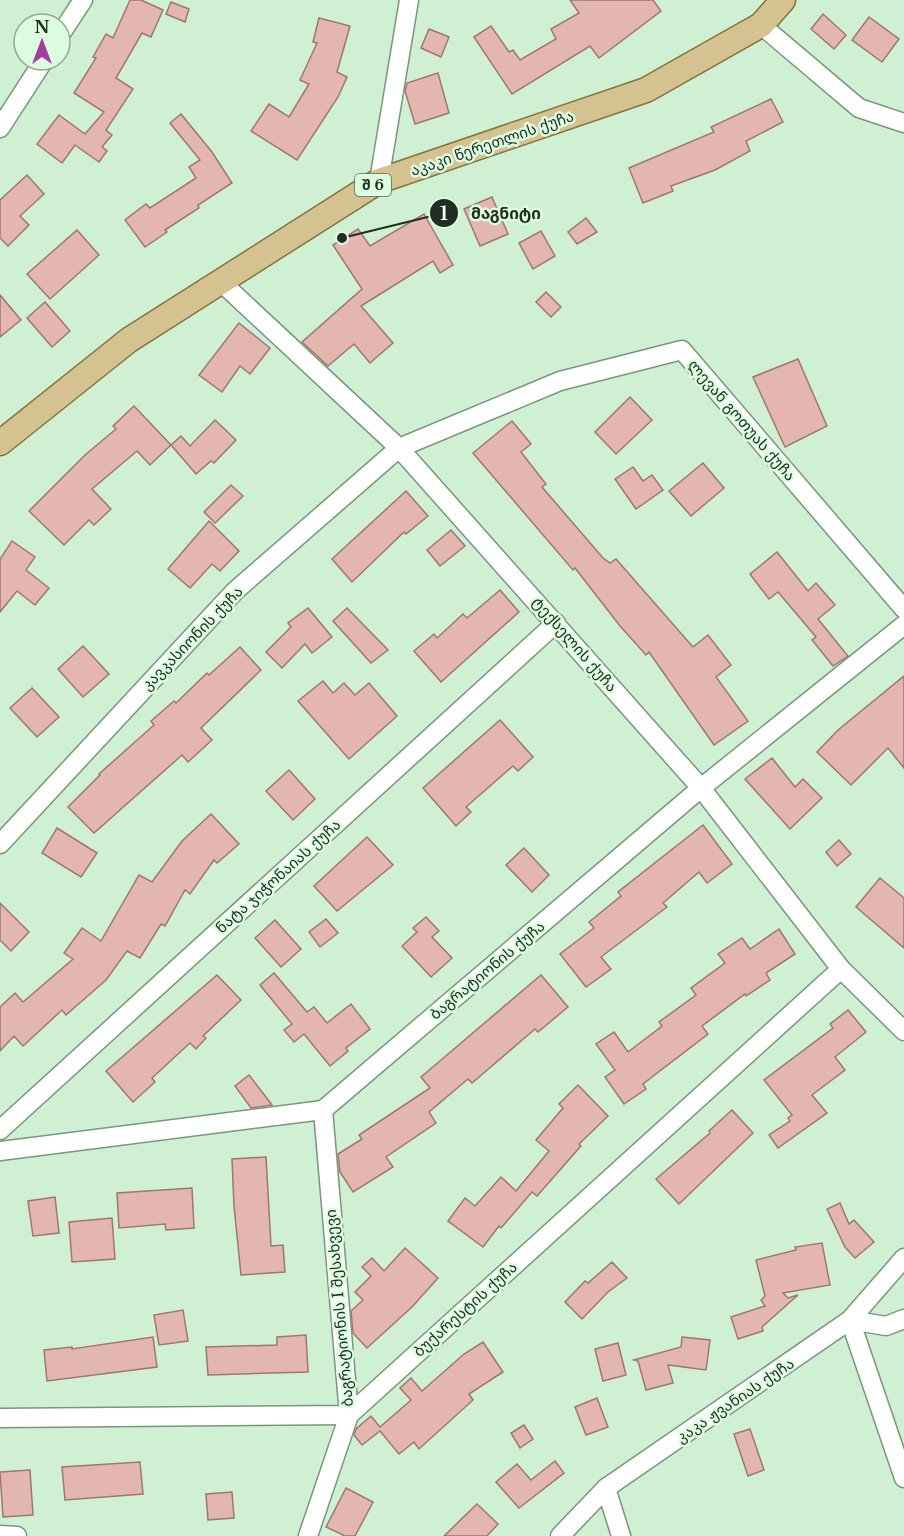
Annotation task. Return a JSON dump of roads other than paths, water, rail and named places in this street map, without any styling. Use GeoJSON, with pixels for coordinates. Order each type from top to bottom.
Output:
{"type":"FeatureCollection","features":[{"type":"Feature","properties":{"kind":"main road","name":"აკაკი წერეთლის ქუჩა"},"geometry":{"type":"LineString","coordinates":[[0,443],[129,340],[379,181],[646,90],[761,25],[783,0]]}},
{"type":"Feature","properties":{"kind":"street"},"geometry":{"type":"LineString","coordinates":[[72,17],[83,0]]}},
{"type":"Feature","properties":{"kind":"street"},"geometry":{"type":"LineString","coordinates":[[379,181],[409,0]]}},
{"type":"Feature","properties":{"kind":"street"},"geometry":{"type":"LineString","coordinates":[[761,25],[858,108],[904,123]]}},
{"type":"Feature","properties":{"kind":"street"},"geometry":{"type":"LineString","coordinates":[[0,128],[36,72]]}},
{"type":"Feature","properties":{"kind":"street","name":"ტექსელის ქუჩა"},"geometry":{"type":"LineString","coordinates":[[220,281],[399,448],[701,788],[841,969],[904,1031]]}},
{"type":"Feature","properties":{"kind":"street","name":"ლევან გოთუას ქუჩა"},"geometry":{"type":"LineString","coordinates":[[399,448],[560,381],[682,350],[904,609]]}},
{"type":"Feature","properties":{"kind":"street","name":"კავკასიონის ქუჩა"},"geometry":{"type":"LineString","coordinates":[[0,843],[235,591],[399,448]]}},
{"type":"Feature","properties":{"kind":"street","name":"ნატა ჯიჭონაიას ქუჩა"},"geometry":{"type":"LineString","coordinates":[[0,1130],[556,623]]}},
{"type":"Feature","properties":{"kind":"street","name":"ბაგრატიონის ქუჩა"},"geometry":{"type":"LineString","coordinates":[[323,1110],[701,788],[904,624]]}},
{"type":"Feature","properties":{"kind":"street","name":"ბუქარესტის ქუჩა"},"geometry":{"type":"LineString","coordinates":[[349,1415],[841,969]]}},
{"type":"Feature","properties":{"kind":"street"},"geometry":{"type":"LineString","coordinates":[[0,1151],[323,1110]]}},
{"type":"Feature","properties":{"kind":"street","name":"ბაგრატიონის I შესახვევი"},"geometry":{"type":"LineString","coordinates":[[308,1536],[349,1415],[323,1110]]}},
{"type":"Feature","properties":{"kind":"street","name":"კაკა ჟვანიას ქუჩა"},"geometry":{"type":"LineString","coordinates":[[560,1536],[606,1488],[850,1320],[904,1258]]}},
{"type":"Feature","properties":{"kind":"street"},"geometry":{"type":"LineString","coordinates":[[904,1319],[886,1326],[850,1320],[904,1478]]}},
{"type":"Feature","properties":{"kind":"street"},"geometry":{"type":"LineString","coordinates":[[0,1418],[349,1415]]}},
{"type":"Feature","properties":{"kind":"street"},"geometry":{"type":"LineString","coordinates":[[606,1488],[621,1536]]}},
{"type":"Feature","properties":{"kind":"street"},"geometry":{"type":"LineString","coordinates":[[0,1535],[17,1536]]}},
{"type":"Feature","properties":{"kind":"place","name":"მაგნიტი"},"geometry":{"type":"Point","coordinates":[342,238]}}]}
